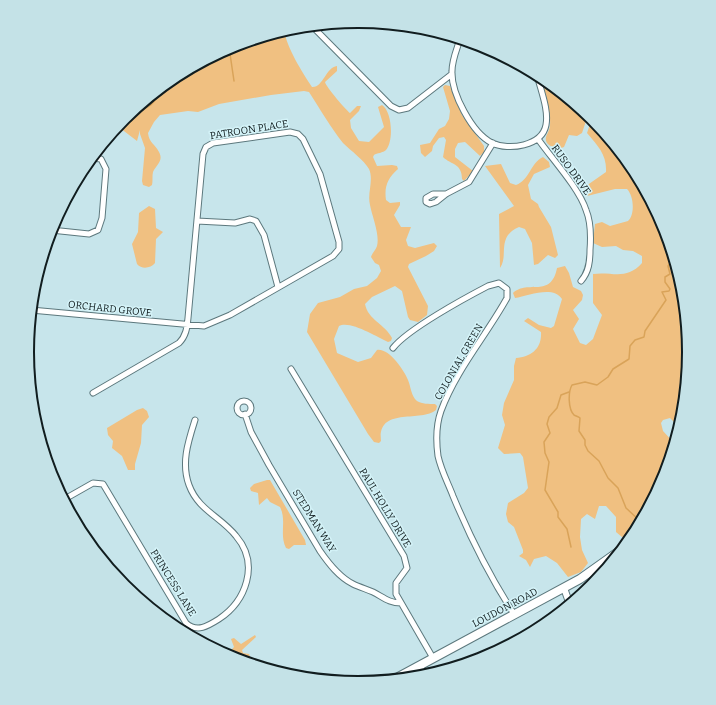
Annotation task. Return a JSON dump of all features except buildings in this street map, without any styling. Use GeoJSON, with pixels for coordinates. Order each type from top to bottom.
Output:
{"type":"FeatureCollection","features":[{"type":"Feature","properties":{"kind":"main road","name":"LOUDON ROAD"},"geometry":{"type":"LineString","coordinates":[[405,673],[564,588],[605,562]]}},
{"type":"Feature","properties":{"kind":"street"},"geometry":{"type":"LineString","coordinates":[[317,31],[379,95],[397,110],[408,108],[452,74]]}},
{"type":"Feature","properties":{"kind":"street"},"geometry":{"type":"LineString","coordinates":[[459,44],[452,74],[456,93],[464,111],[481,133],[493,143],[514,146],[538,139],[543,132],[546,121],[539,84]]}},
{"type":"Feature","properties":{"kind":"street","name":"PATROON PLACE"},"geometry":{"type":"LineString","coordinates":[[93,393],[179,343],[185,335],[203,154],[207,145],[293,132],[300,136],[309,149],[322,178],[340,247],[333,256],[211,324],[199,327],[187,326]]}},
{"type":"Feature","properties":{"kind":"street","name":"RUSO DRIVE"},"geometry":{"type":"LineString","coordinates":[[538,139],[580,197],[587,212],[591,241],[590,260],[586,274],[581,281]]}},
{"type":"Feature","properties":{"kind":"street"},"geometry":{"type":"LineString","coordinates":[[446,194],[469,182],[493,143]]}},
{"type":"Feature","properties":{"kind":"street"},"geometry":{"type":"LineString","coordinates":[[57,231],[89,234],[95,232],[99,228],[103,212],[106,167],[99,158]]}},
{"type":"Feature","properties":{"kind":"street"},"geometry":{"type":"LineString","coordinates":[[197,220],[235,224],[251,218],[256,220],[264,235],[278,287]]}},
{"type":"Feature","properties":{"kind":"street","name":"COLONIAL GREEN"},"geometry":{"type":"LineString","coordinates":[[393,348],[400,340],[412,331],[488,286],[499,283],[507,289],[507,298],[460,373],[444,403],[439,420],[437,442],[442,468],[470,536],[495,585],[514,614]]}},
{"type":"Feature","properties":{"kind":"street","name":"ORCHARD GROVE"},"geometry":{"type":"LineString","coordinates":[[36,311],[187,326]]}},
{"type":"Feature","properties":{"kind":"street","name":"PAUL HOLLY DRIVE"},"geometry":{"type":"LineString","coordinates":[[291,369],[405,559],[406,571],[397,581],[395,587],[401,602],[434,658]]}},
{"type":"Feature","properties":{"kind":"street","name":"STEDMAN WAY"},"geometry":{"type":"LineString","coordinates":[[245,414],[251,432],[269,465],[320,551],[330,564],[341,576],[353,584],[390,602],[401,602]]}},
{"type":"Feature","properties":{"kind":"street","name":"PRINCESS LANE"},"geometry":{"type":"LineString","coordinates":[[68,497],[93,482],[103,484],[186,622],[190,626],[199,628],[217,620],[234,606],[243,594],[248,578],[248,562],[244,549],[238,538],[203,508],[194,496],[188,484],[185,461],[187,446],[195,420]]}},
{"type":"Feature","properties":{"kind":"street"},"geometry":{"type":"LineString","coordinates":[[564,588],[568,599]]}},
{"type":"Feature","properties":{"kind":"street"},"geometry":{"type":"LineString","coordinates":[[420,665],[422,671]]}},
{"type":"Feature","properties":{"kind":"shaded area"},"geometry":{"type":"Polygon","coordinates":[[[286,36],[292,52],[312,87],[319,84],[333,67],[337,66],[337,71],[325,82],[341,104],[350,113],[357,106],[361,106],[359,111],[350,120],[351,128],[359,141],[369,142],[384,127],[378,107],[382,105],[388,113],[390,120],[391,133],[389,146],[386,150],[374,155],[373,157],[377,166],[392,165],[397,166],[398,169],[386,186],[386,200],[390,203],[400,202],[400,205],[394,215],[401,227],[411,227],[406,240],[408,246],[415,248],[434,243],[437,246],[434,251],[409,264],[408,267],[428,306],[427,315],[418,322],[410,320],[402,291],[395,286],[372,297],[365,304],[373,318],[389,333],[392,338],[391,341],[388,342],[371,333],[350,325],[339,326],[334,339],[337,353],[358,362],[371,358],[377,350],[386,352],[396,360],[403,371],[415,399],[421,403],[435,404],[437,406],[436,410],[429,414],[393,419],[386,423],[382,430],[381,441],[379,443],[374,442],[307,332],[310,314],[318,303],[340,297],[354,289],[367,286],[377,278],[381,271],[379,265],[375,263],[371,257],[378,242],[377,231],[369,200],[371,178],[369,169],[361,159],[343,143],[309,92],[304,91],[271,95],[219,104],[198,112],[188,111],[160,115],[148,133],[161,158],[153,172],[152,185],[149,187],[143,185],[142,181],[145,148],[140,130],[137,141],[123,130],[160,95],[214,61],[254,45],[286,36]]]}},
{"type":"Feature","properties":{"kind":"shaded area"},"geometry":{"type":"Polygon","coordinates":[[[445,85],[450,86],[462,115],[484,146],[484,152],[480,156],[465,142],[458,143],[455,149],[455,157],[473,171],[464,181],[458,167],[443,157],[446,140],[444,137],[439,138],[433,146],[432,151],[425,157],[421,153],[420,145],[430,143],[439,129],[445,126],[449,119],[450,111],[443,87],[445,85]]]}},
{"type":"Feature","properties":{"kind":"shaded area"},"geometry":{"type":"Polygon","coordinates":[[[543,87],[556,95],[586,122],[582,133],[577,136],[569,135],[564,147],[561,148],[550,146],[546,141],[550,128],[548,107],[543,87]]]}},
{"type":"Feature","properties":{"kind":"shaded area"},"geometry":{"type":"Polygon","coordinates":[[[158,97],[154,103],[144,109],[158,97]]]}},
{"type":"Feature","properties":{"kind":"shaded area"},"geometry":{"type":"Polygon","coordinates":[[[589,126],[628,172],[658,228],[671,269],[680,310],[682,331],[682,374],[680,395],[674,422],[670,418],[663,420],[661,423],[663,431],[670,439],[665,457],[658,477],[639,515],[626,536],[622,537],[616,532],[616,517],[606,506],[599,506],[595,519],[587,514],[581,519],[580,537],[582,550],[588,563],[581,572],[568,577],[557,563],[546,556],[534,559],[530,567],[526,560],[519,556],[523,553],[523,550],[514,527],[508,522],[506,514],[508,503],[524,493],[528,488],[523,457],[520,453],[504,454],[498,448],[505,425],[502,415],[504,403],[514,380],[514,366],[516,358],[531,354],[540,343],[541,332],[524,321],[528,318],[539,325],[551,328],[554,326],[562,299],[558,295],[547,292],[540,292],[515,298],[513,293],[519,289],[544,286],[550,283],[557,268],[565,266],[569,273],[573,287],[581,291],[583,295],[582,300],[573,310],[579,319],[573,329],[580,343],[586,345],[593,339],[602,315],[593,303],[593,274],[624,274],[636,269],[642,263],[642,256],[633,251],[623,250],[616,246],[602,247],[593,243],[595,224],[602,222],[610,226],[628,221],[632,214],[633,205],[631,196],[627,189],[615,189],[587,196],[582,191],[586,186],[606,172],[603,156],[587,133],[589,126]]]}},
{"type":"Feature","properties":{"kind":"shaded area"},"geometry":{"type":"Polygon","coordinates":[[[543,157],[549,162],[550,167],[534,174],[528,185],[531,199],[538,204],[551,227],[558,255],[555,258],[548,255],[538,264],[534,265],[532,243],[525,229],[519,227],[512,231],[505,241],[504,258],[500,268],[499,214],[514,206],[485,166],[501,164],[510,183],[516,185],[521,183],[535,163],[543,157]]]}},
{"type":"Feature","properties":{"kind":"shaded area"},"geometry":{"type":"Polygon","coordinates":[[[149,206],[155,209],[156,228],[163,232],[156,239],[155,263],[144,268],[137,264],[132,244],[138,232],[139,213],[149,206]]]}},
{"type":"Feature","properties":{"kind":"shaded area"},"geometry":{"type":"Polygon","coordinates":[[[143,408],[147,411],[149,417],[142,425],[141,443],[135,464],[135,470],[128,470],[122,456],[112,448],[113,441],[108,435],[107,428],[143,408]]]}},
{"type":"Feature","properties":{"kind":"shaded area"},"geometry":{"type":"Polygon","coordinates":[[[270,480],[305,540],[306,545],[294,545],[289,549],[286,548],[283,538],[283,517],[280,507],[270,502],[267,498],[259,505],[258,493],[251,491],[250,488],[254,484],[270,480]]]}},
{"type":"Feature","properties":{"kind":"shaded area"},"geometry":{"type":"Polygon","coordinates":[[[255,635],[256,637],[242,650],[243,653],[249,654],[251,659],[231,651],[234,647],[231,639],[234,638],[241,644],[255,635]]]}},
{"type":"Feature","properties":{"kind":"waterway"},"geometry":{"type":"LineString","coordinates":[[230,55],[234,81]]}},
{"type":"Feature","properties":{"kind":"waterway"},"geometry":{"type":"LineString","coordinates":[[637,518],[626,508],[618,488],[608,478],[599,461],[588,451],[585,445],[585,440],[579,431],[580,418],[574,415],[571,409],[569,400],[570,392],[572,385],[585,382],[597,385],[608,377],[613,369],[629,359],[630,346],[635,340],[644,337],[645,331],[666,300],[662,292],[669,291],[670,289],[665,282],[665,277],[670,274],[668,266],[670,264]]}},
{"type":"Feature","properties":{"kind":"waterway"},"geometry":{"type":"LineString","coordinates":[[569,392],[561,395],[557,408],[549,417],[547,424],[550,433],[544,442],[545,453],[549,462],[545,490],[558,512],[558,517],[567,529],[571,547]]}}]}
